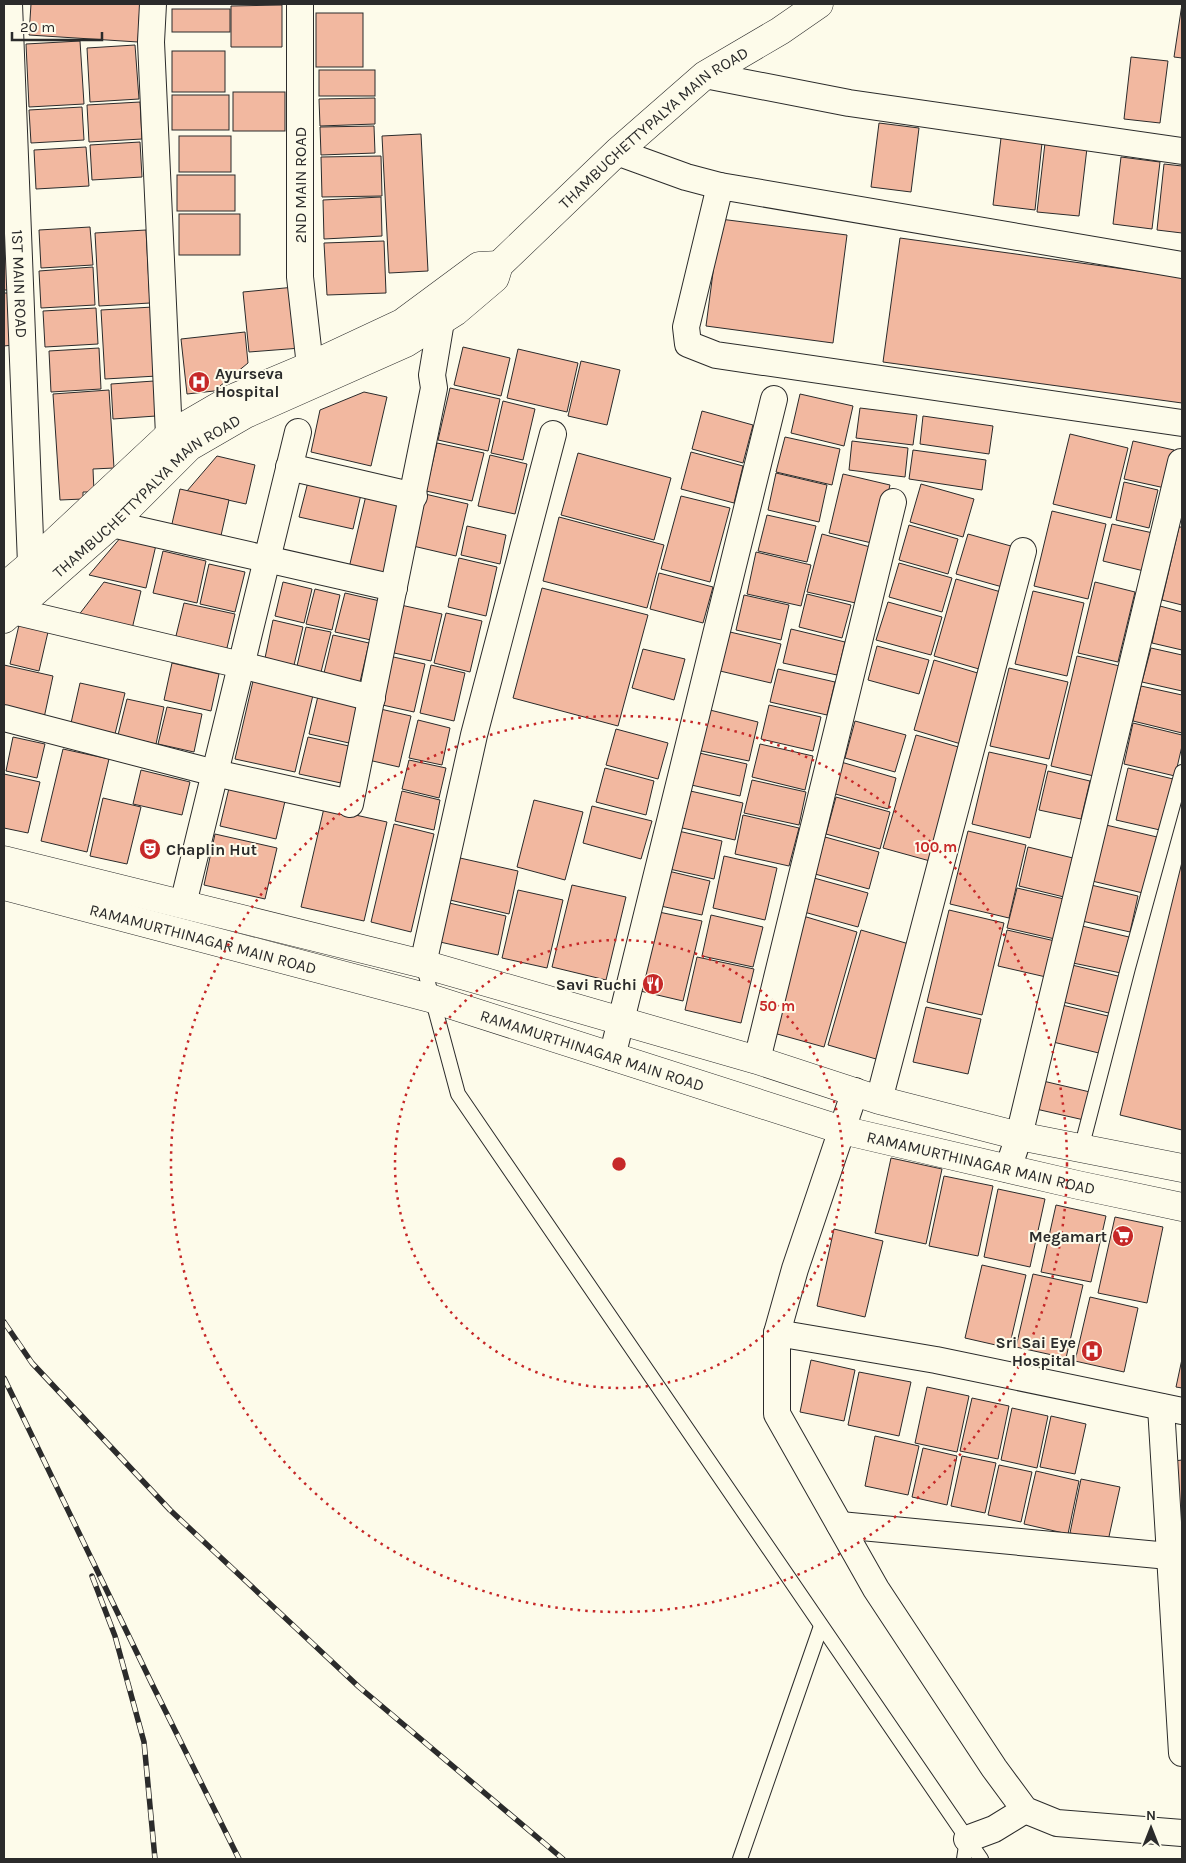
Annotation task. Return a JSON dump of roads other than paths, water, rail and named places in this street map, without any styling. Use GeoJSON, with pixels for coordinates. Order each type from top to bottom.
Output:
{"type":"FeatureCollection","features":[{"type":"Feature","properties":{"kind":"main road"},"geometry":{"type":"LineString","coordinates":[[780,30],[784,4]]}},
{"type":"Feature","properties":{"kind":"main road","name":"THAMBUCHETTYPALYA MAIN ROAD"},"geometry":{"type":"LineString","coordinates":[[7,606],[112,524],[189,447],[246,414],[406,343],[455,312],[495,278],[499,265],[617,152],[705,75],[820,4]]}},
{"type":"Feature","properties":{"kind":"main road","name":"THAMBUCHETTYPALYA MAIN ROAD"},"geometry":{"type":"LineString","coordinates":[[7,606],[31,564],[169,435],[232,399],[310,366],[402,323],[479,266],[499,265]]}},
{"type":"Feature","properties":{"kind":"main road","name":"RAMAMURTHINAGAR MAIN ROAD"},"geometry":{"type":"LineString","coordinates":[[4,860],[423,964],[757,1060],[867,1096],[1019,1136],[1182,1168]]}},
{"type":"Feature","properties":{"kind":"main road","name":"RAMAMURTHINAGAR MAIN ROAD"},"geometry":{"type":"LineString","coordinates":[[4,886],[432,999],[842,1130],[1182,1207]]}},
{"type":"Feature","properties":{"kind":"street","name":"1ST MAIN ROAD"},"geometry":{"type":"LineString","coordinates":[[9,4],[31,564]]}},
{"type":"Feature","properties":{"kind":"street"},"geometry":{"type":"LineString","coordinates":[[154,4],[151,42],[169,435]]}},
{"type":"Feature","properties":{"kind":"street","name":"2ND MAIN ROAD"},"geometry":{"type":"LineString","coordinates":[[300,4],[300,277],[310,366]]}},
{"type":"Feature","properties":{"kind":"street"},"geometry":{"type":"LineString","coordinates":[[705,75],[849,103],[1182,151]]}},
{"type":"Feature","properties":{"kind":"street"},"geometry":{"type":"LineString","coordinates":[[617,152],[686,177],[720,186],[1182,265]]}},
{"type":"Feature","properties":{"kind":"street"},"geometry":{"type":"LineString","coordinates":[[720,186],[686,327],[688,344],[716,355],[1182,423]]}},
{"type":"Feature","properties":{"kind":"street"},"geometry":{"type":"LineString","coordinates":[[4,718],[214,773],[346,802],[372,698],[414,496],[434,388],[432,375],[441,321]]}},
{"type":"Feature","properties":{"kind":"street"},"geometry":{"type":"LineString","coordinates":[[612,1057],[774,400]]}},
{"type":"Feature","properties":{"kind":"street"},"geometry":{"type":"LineString","coordinates":[[183,904],[298,432]]}},
{"type":"Feature","properties":{"kind":"street"},"geometry":{"type":"LineString","coordinates":[[423,964],[474,735],[554,434]]}},
{"type":"Feature","properties":{"kind":"street"},"geometry":{"type":"LineString","coordinates":[[1008,1169],[1019,1136],[1181,462]]}},
{"type":"Feature","properties":{"kind":"street"},"geometry":{"type":"LineString","coordinates":[[289,467],[414,496]]}},
{"type":"Feature","properties":{"kind":"street"},"geometry":{"type":"LineString","coordinates":[[757,1060],[893,502]]}},
{"type":"Feature","properties":{"kind":"street"},"geometry":{"type":"LineString","coordinates":[[112,524],[394,588]]}},
{"type":"Feature","properties":{"kind":"street"},"geometry":{"type":"LineString","coordinates":[[1024,550],[867,1096],[842,1130],[795,1269],[777,1334],[777,1414],[876,1590],[994,1768],[1025,1810],[1058,1823],[1182,1833]]}},
{"type":"Feature","properties":{"kind":"street"},"geometry":{"type":"LineString","coordinates":[[7,606],[372,698]]}},
{"type":"Feature","properties":{"kind":"street"},"geometry":{"type":"LineString","coordinates":[[777,1334],[936,1360],[1172,1409],[1169,1556],[1182,1753]]}},
{"type":"Feature","properties":{"kind":"street"},"geometry":{"type":"LineString","coordinates":[[840,1525],[1169,1556]]}},
{"type":"Feature","properties":{"kind":"street"},"geometry":{"type":"LineString","coordinates":[[971,1852],[994,1829],[1025,1810]]}},
{"type":"Feature","properties":{"kind":"lane"},"geometry":{"type":"LineString","coordinates":[[1081,1149],[1182,772]]}},
{"type":"Feature","properties":{"kind":"lane"},"geometry":{"type":"LineString","coordinates":[[423,964],[458,1094],[822,1626],[971,1852]]}},
{"type":"Feature","properties":{"kind":"lane"},"geometry":{"type":"LineString","coordinates":[[740,1859],[822,1626]]}},
{"type":"Feature","properties":{"kind":"railway"},"geometry":{"type":"LineString","coordinates":[[4,1322],[32,1363],[170,1510],[359,1687],[563,1859]]}},
{"type":"Feature","properties":{"kind":"railway"},"geometry":{"type":"LineString","coordinates":[[4,1378],[239,1859]]}},
{"type":"Feature","properties":{"kind":"railway"},"geometry":{"type":"LineString","coordinates":[[92,1576],[115,1636],[144,1742],[155,1859]]}},
{"type":"Feature","properties":{"kind":"place","name":"Ayurseva Hospital"},"geometry":{"type":"Point","coordinates":[199,382]}},
{"type":"Feature","properties":{"kind":"place","name":"Chaplin Hut"},"geometry":{"type":"Point","coordinates":[150,849]}},
{"type":"Feature","properties":{"kind":"place","name":"Savi Ruchi"},"geometry":{"type":"Point","coordinates":[653,984]}},
{"type":"Feature","properties":{"kind":"place","name":"Megamart"},"geometry":{"type":"Point","coordinates":[1123,1236]}},
{"type":"Feature","properties":{"kind":"place","name":"Sri Sai Eye Hospital"},"geometry":{"type":"Point","coordinates":[1092,1351]}}]}
